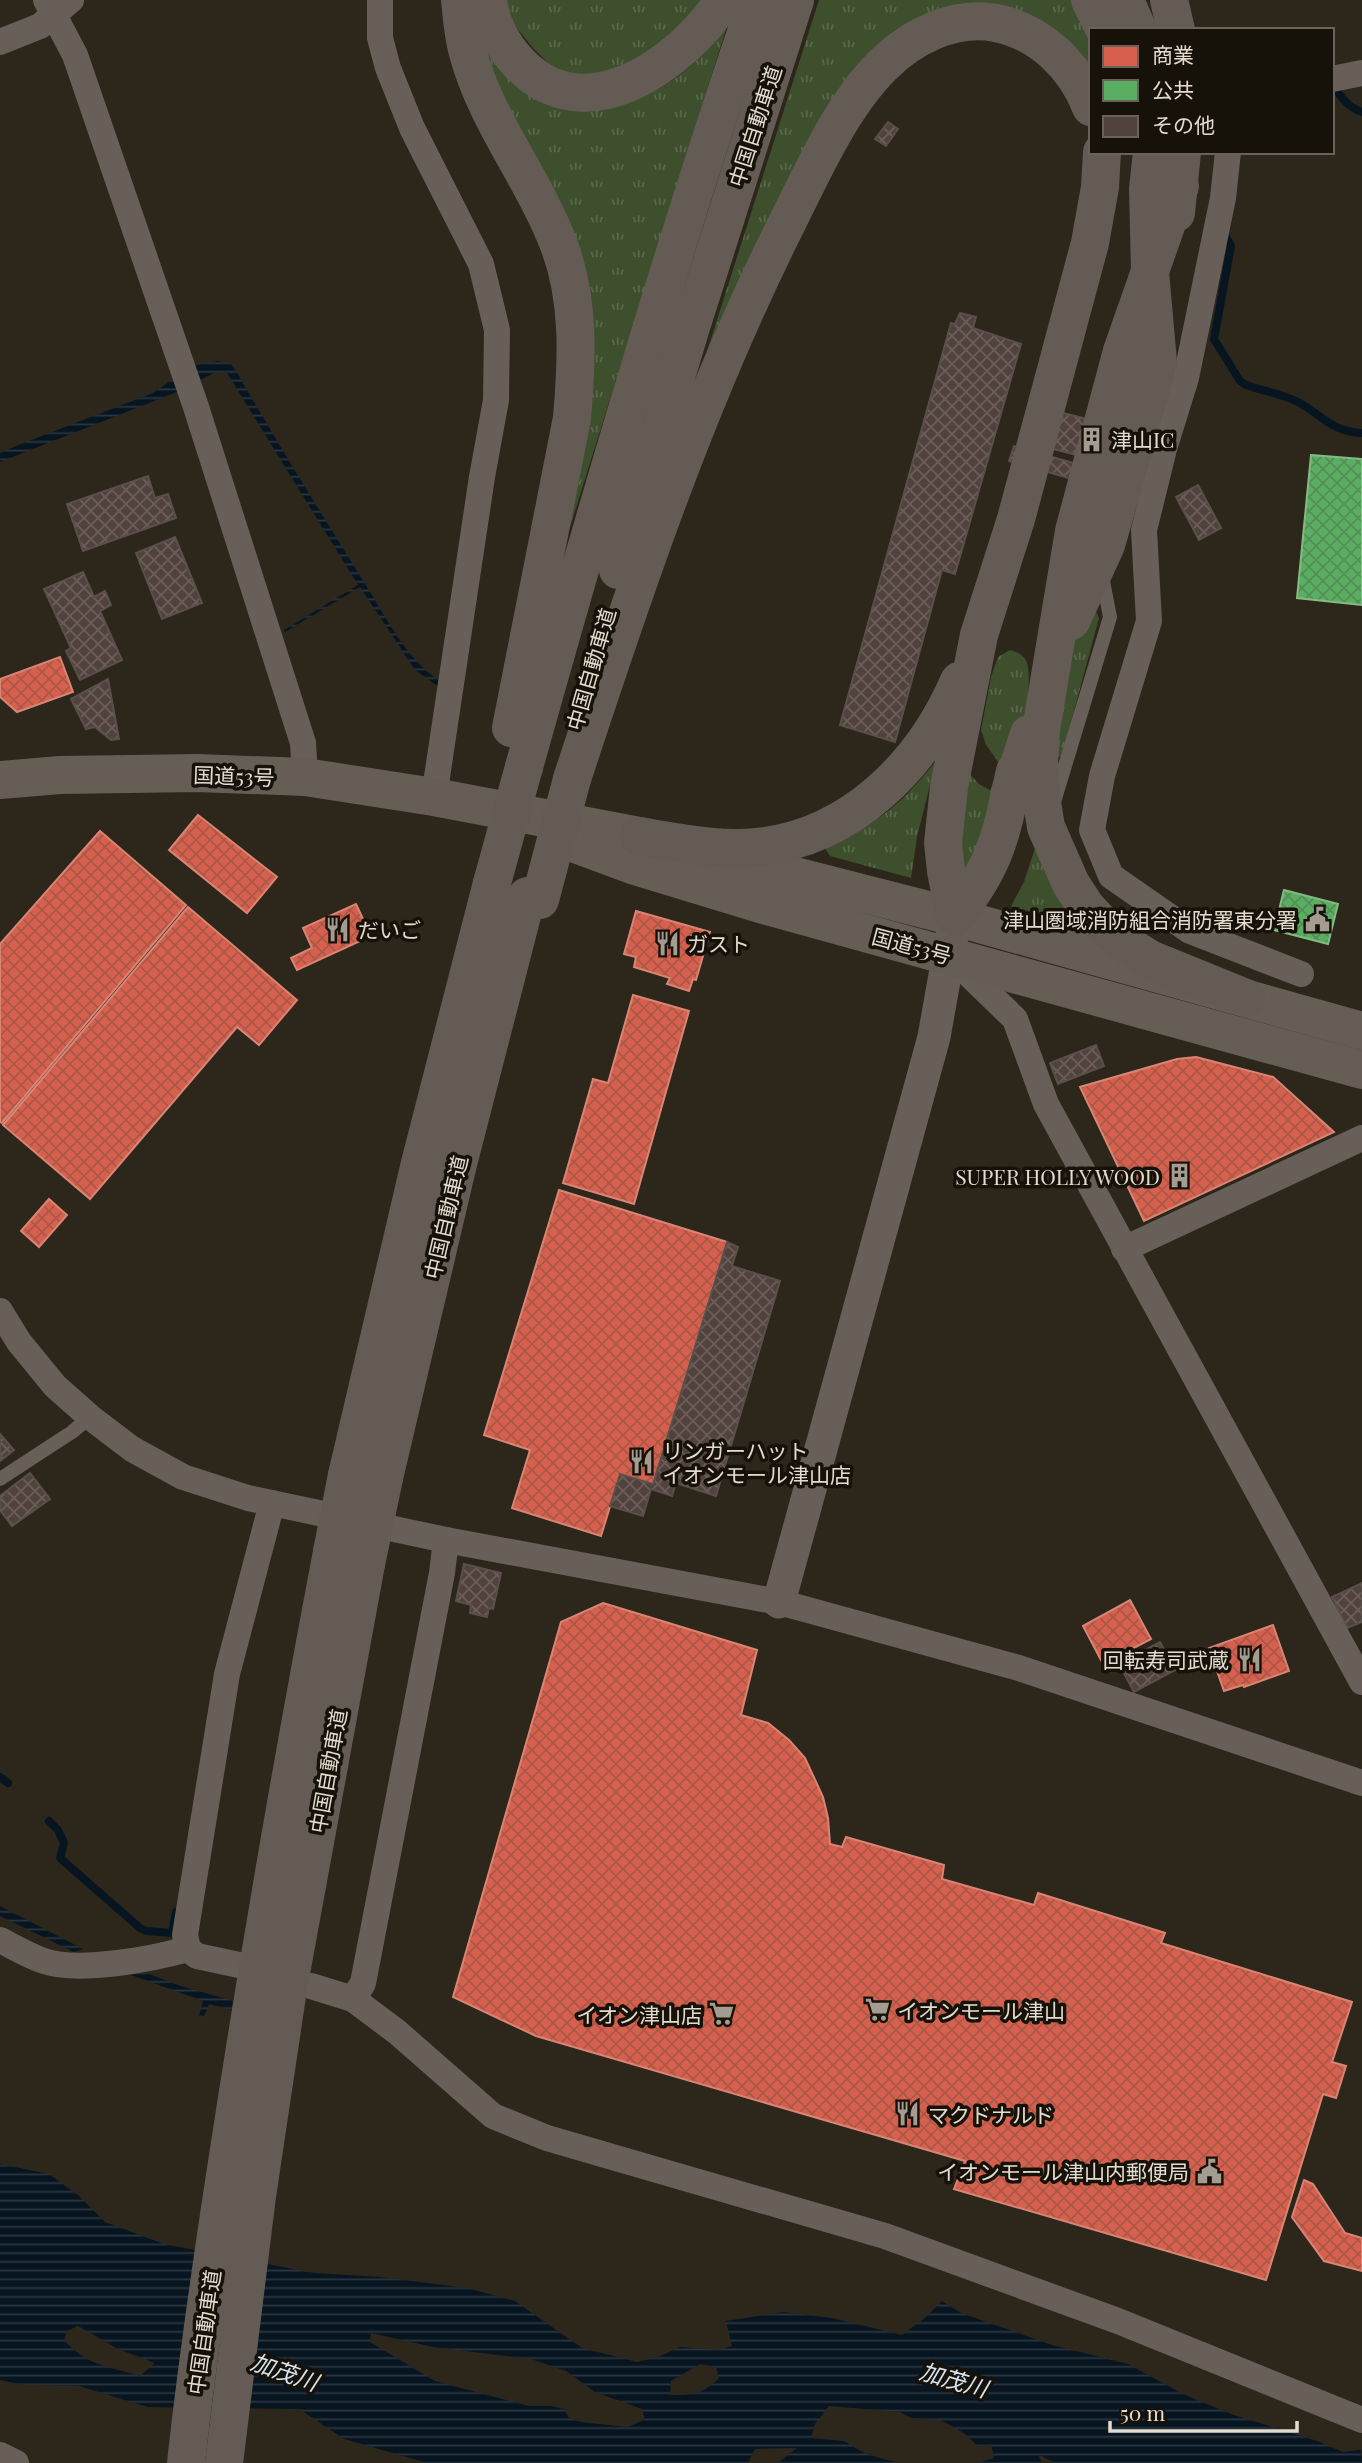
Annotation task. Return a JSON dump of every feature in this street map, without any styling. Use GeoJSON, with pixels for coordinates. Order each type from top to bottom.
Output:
{"type":"FeatureCollection","features":[{"type":"Feature","properties":{"kind":"highway"},"geometry":{"type":"LineString","coordinates":[[460,0],[467,52],[474,72],[492,113],[540,202],[559,246],[570,287],[576,325],[572,418],[540,772]]}},
{"type":"Feature","properties":{"kind":"highway"},"geometry":{"type":"LineString","coordinates":[[488,0],[497,31],[511,54],[526,71],[547,85],[569,92],[593,93],[643,77],[668,61],[690,43],[724,0]]}},
{"type":"Feature","properties":{"kind":"highway","name":"中国自動車道"},"geometry":{"type":"LineString","coordinates":[[365,1476],[457,1168],[533,898],[540,772],[585,549],[714,126],[757,0]]}},
{"type":"Feature","properties":{"kind":"highway","name":"中国自動車道"},"geometry":{"type":"LineString","coordinates":[[224,2463],[257,2196],[292,1763],[349,1558],[420,1163],[485,881],[540,772],[622,555],[795,0]]}},
{"type":"Feature","properties":{"kind":"highway"},"geometry":{"type":"LineString","coordinates":[[1090,0],[1104,28]]}},
{"type":"Feature","properties":{"kind":"highway"},"geometry":{"type":"LineString","coordinates":[[1125,0],[1137,28]]}},
{"type":"Feature","properties":{"kind":"highway"},"geometry":{"type":"LineString","coordinates":[[1169,0],[1176,28]]}},
{"type":"Feature","properties":{"kind":"highway"},"geometry":{"type":"LineString","coordinates":[[540,772],[616,646],[662,517],[753,291],[808,179],[862,89],[883,65],[905,46],[930,32],[956,24],[982,21],[1007,25],[1031,35],[1052,50],[1071,69],[1089,103]]}},
{"type":"Feature","properties":{"kind":"highway"},"geometry":{"type":"LineString","coordinates":[[639,836],[721,846],[755,847],[785,842],[844,817],[869,802],[895,779],[918,753],[956,689],[979,635],[1020,506],[1090,243],[1100,187],[1144,164]]}},
{"type":"Feature","properties":{"kind":"highway"},"geometry":{"type":"LineString","coordinates":[[1144,164],[1158,362]]}},
{"type":"Feature","properties":{"kind":"highway"},"geometry":{"type":"LineString","coordinates":[[1093,345],[1144,164]]}},
{"type":"Feature","properties":{"kind":"highway"},"geometry":{"type":"LineString","coordinates":[[1070,541],[1107,545],[1158,362],[1144,164]]}},
{"type":"Feature","properties":{"kind":"highway"},"geometry":{"type":"LineString","coordinates":[[1009,795],[1052,663],[1070,541],[1093,345],[1090,243]]}},
{"type":"Feature","properties":{"kind":"highway"},"geometry":{"type":"LineString","coordinates":[[1093,345],[1150,272]]}},
{"type":"Feature","properties":{"kind":"highway"},"geometry":{"type":"LineString","coordinates":[[956,917],[991,859],[1002,828],[1041,654],[1070,541],[1139,356],[1150,272]]}},
{"type":"Feature","properties":{"kind":"highway"},"geometry":{"type":"LineString","coordinates":[[1150,272],[1122,351],[1074,531],[1041,730],[1041,796],[1046,827],[1070,884],[1086,907],[1123,942],[1150,959],[1246,998]]}},
{"type":"Feature","properties":{"kind":"highway"},"geometry":{"type":"LineString","coordinates":[[956,917],[943,843],[949,787],[979,635],[1070,541]]}},
{"type":"Feature","properties":{"kind":"highway"},"geometry":{"type":"LineString","coordinates":[[1052,663],[1070,541]]}},
{"type":"Feature","properties":{"kind":"highway"},"geometry":{"type":"LineString","coordinates":[[960,736],[1000,613],[1070,541]]}},
{"type":"Feature","properties":{"kind":"highway","name":"国道53号"},"geometry":{"type":"LineString","coordinates":[[0,780],[60,775],[197,773],[305,777],[450,800],[639,836],[956,917],[1362,1031]]}},
{"type":"Feature","properties":{"kind":"highway","name":"国道53号"},"geometry":{"type":"LineString","coordinates":[[450,800],[632,865],[767,906],[1362,1070]]}},
{"type":"Feature","properties":{"kind":"highway","name":"中国自動車道"},"geometry":{"type":"LineString","coordinates":[[186,2463],[194,2392],[273,1979]]}},
{"type":"Feature","properties":{"kind":"street"},"geometry":{"type":"LineString","coordinates":[[380,0],[380,38],[388,68],[412,128],[481,264],[497,330],[496,400],[480,489],[450,800]]}},
{"type":"Feature","properties":{"kind":"street"},"geometry":{"type":"LineString","coordinates":[[0,42],[40,26],[57,5]]}},
{"type":"Feature","properties":{"kind":"street"},"geometry":{"type":"LineString","coordinates":[[57,5],[195,407],[303,743],[305,777]]}},
{"type":"Feature","properties":{"kind":"street"},"geometry":{"type":"LineString","coordinates":[[1334,79],[1362,73]]}},
{"type":"Feature","properties":{"kind":"street"},"geometry":{"type":"LineString","coordinates":[[1228,154],[1223,198],[1186,378],[1164,449],[1144,530],[1149,621],[1102,776],[1092,830],[1111,876],[1190,931],[1301,974]]}},
{"type":"Feature","properties":{"kind":"street"},"geometry":{"type":"LineString","coordinates":[[779,1602],[934,1037],[956,917]]}},
{"type":"Feature","properties":{"kind":"street"},"geometry":{"type":"LineString","coordinates":[[949,955],[1015,1019],[1046,1104],[1362,1682]]}},
{"type":"Feature","properties":{"kind":"street"},"geometry":{"type":"LineString","coordinates":[[1124,1249],[1362,1138]]}},
{"type":"Feature","properties":{"kind":"street"},"geometry":{"type":"LineString","coordinates":[[0,1311],[19,1342],[55,1386],[132,1449],[183,1477],[248,1498],[446,1540],[779,1602],[1018,1668],[1362,1783]]}},
{"type":"Feature","properties":{"kind":"street"},"geometry":{"type":"LineString","coordinates":[[272,1503],[227,1674],[185,1935],[188,1949],[197,1956],[353,1999],[397,2032],[493,2116],[548,2138],[885,2236],[1118,2321],[1362,2420]]}},
{"type":"Feature","properties":{"kind":"street"},"geometry":{"type":"LineString","coordinates":[[353,1999],[363,1983],[442,1573],[446,1540]]}},
{"type":"Feature","properties":{"kind":"street"},"geometry":{"type":"LineString","coordinates":[[0,1940],[46,1962],[79,1965],[157,1958],[188,1949]]}},
{"type":"Feature","properties":{"kind":"street"},"geometry":{"type":"LineString","coordinates":[[0,2455],[16,2463]]}},
{"type":"Feature","properties":{"kind":"lane"},"geometry":{"type":"LineString","coordinates":[[1046,827],[1110,617],[1070,541]]}},
{"type":"Feature","properties":{"kind":"lane"},"geometry":{"type":"LineString","coordinates":[[0,1479],[72,1432],[90,1417]]}},
{"type":"Feature","properties":{"kind":"green space"},"geometry":{"type":"Polygon","coordinates":[[[472,0],[494,51],[625,104],[657,90],[683,72],[707,50],[728,23],[564,546],[587,391],[494,95],[472,0]]]}},
{"type":"Feature","properties":{"kind":"green space"},"geometry":{"type":"Polygon","coordinates":[[[506,0],[706,0],[646,60],[594,75],[568,73],[550,65],[512,22],[506,0]]]}},
{"type":"Feature","properties":{"kind":"green space"},"geometry":{"type":"Polygon","coordinates":[[[819,0],[1072,0],[1089,36],[1089,73],[1049,29],[904,34],[671,464],[819,0]]]}},
{"type":"Feature","properties":{"kind":"green space"},"geometry":{"type":"Polygon","coordinates":[[[1095,610],[1099,618],[1064,748],[1057,758],[1060,681],[1083,614],[1095,610]]]}},
{"type":"Feature","properties":{"kind":"green space"},"geometry":{"type":"Polygon","coordinates":[[[1010,650],[1020,654],[1027,663],[1028,696],[1019,759],[1002,767],[986,745],[981,730],[991,677],[998,657],[1010,650]]]}},
{"type":"Feature","properties":{"kind":"green space"},"geometry":{"type":"Polygon","coordinates":[[[936,761],[917,837],[911,878],[830,856],[824,847],[859,830],[886,812],[899,802],[936,761]]]}},
{"type":"Feature","properties":{"kind":"green space"},"geometry":{"type":"Polygon","coordinates":[[[968,772],[979,784],[995,793],[978,851],[961,878],[957,854],[968,772]]]}},
{"type":"Feature","properties":{"kind":"green space"},"geometry":{"type":"Polygon","coordinates":[[[1037,842],[1082,917],[1075,924],[1011,906],[1024,882],[1037,842]]]}},
{"type":"Feature","properties":{"kind":"water"},"geometry":{"type":"Polygon","coordinates":[[[217,361],[230,363],[236,371],[398,637],[418,662],[442,682],[443,690],[415,670],[360,587],[285,632],[284,630],[358,585],[227,373],[216,372],[172,394],[0,462],[0,453],[153,393],[192,366],[217,361]]]}},
{"type":"Feature","properties":{"kind":"water"},"geometry":{"type":"Polygon","coordinates":[[[0,1906],[83,1949],[74,1952],[0,1916],[0,1906]]]}},
{"type":"Feature","properties":{"kind":"water"},"geometry":{"type":"Polygon","coordinates":[[[133,1968],[233,2001],[231,2010],[209,2004],[204,2017],[199,2016],[203,2001],[120,1971],[133,1968]]]}},
{"type":"Feature","properties":{"kind":"water","name":"加茂川"},"geometry":{"type":"Polygon","coordinates":[[[0,2164],[49,2174],[79,2196],[105,2222],[164,2244],[314,2273],[380,2277],[467,2288],[515,2301],[582,2348],[637,2362],[658,2357],[680,2347],[718,2350],[732,2346],[726,2321],[782,2312],[832,2318],[902,2335],[942,2301],[961,2313],[1052,2345],[1128,2364],[1183,2394],[1231,2414],[1343,2452],[1361,2450],[1362,2463],[1055,2463],[1038,2454],[1042,2463],[978,2463],[994,2458],[991,2444],[979,2447],[965,2434],[941,2420],[911,2418],[900,2412],[829,2406],[815,2424],[811,2438],[844,2441],[866,2454],[898,2463],[778,2463],[797,2448],[755,2449],[748,2463],[427,2463],[344,2439],[299,2409],[148,2407],[79,2386],[17,2384],[0,2380],[0,2164]],[[78,2326],[67,2331],[64,2340],[90,2360],[140,2376],[155,2363],[120,2350],[78,2326]],[[371,2333],[370,2342],[435,2381],[529,2406],[564,2409],[569,2418],[581,2422],[627,2427],[645,2420],[642,2409],[595,2392],[566,2371],[531,2359],[433,2347],[371,2333]],[[700,2364],[671,2381],[670,2395],[685,2395],[702,2391],[719,2378],[716,2367],[700,2364]]]}},
{"type":"Feature","properties":{"kind":"building: 商業"},"geometry":{"type":"Polygon","coordinates":[[[60,657],[73,692],[17,712],[0,697],[0,679],[60,657]]]}},
{"type":"Feature","properties":{"kind":"building: 商業"},"geometry":{"type":"Polygon","coordinates":[[[198,815],[277,877],[247,913],[169,850],[198,815]]]}},
{"type":"Feature","properties":{"kind":"building: 商業"},"geometry":{"type":"Polygon","coordinates":[[[100,831],[186,905],[2,1123],[0,944],[100,831]]]}},
{"type":"Feature","properties":{"kind":"building: 商業"},"geometry":{"type":"Polygon","coordinates":[[[356,904],[371,936],[297,970],[291,958],[312,948],[303,928],[356,904]]]}},
{"type":"Feature","properties":{"kind":"building: 商業"},"geometry":{"type":"Polygon","coordinates":[[[188,907],[297,1000],[259,1045],[237,1027],[90,1199],[3,1125],[188,907]]]}},
{"type":"Feature","properties":{"kind":"building: 商業","name":"ガスト"},"geometry":{"type":"Polygon","coordinates":[[[636,911],[710,932],[696,980],[693,979],[689,991],[667,984],[670,978],[634,967],[636,957],[624,954],[636,911]]]}},
{"type":"Feature","properties":{"kind":"building: 商業"},"geometry":{"type":"Polygon","coordinates":[[[633,995],[689,1011],[634,1204],[563,1183],[593,1079],[608,1083],[633,995]]]}},
{"type":"Feature","properties":{"kind":"building: 商業","name":"SUPER HOLLY WOOD"},"geometry":{"type":"Polygon","coordinates":[[[1196,1057],[1273,1077],[1334,1132],[1144,1221],[1080,1087],[1177,1059],[1196,1057]]]}},
{"type":"Feature","properties":{"kind":"building: 商業"},"geometry":{"type":"Polygon","coordinates":[[[559,1190],[727,1242],[653,1484],[620,1474],[601,1536],[512,1508],[530,1450],[484,1435],[559,1190]]]}},
{"type":"Feature","properties":{"kind":"building: 商業"},"geometry":{"type":"Polygon","coordinates":[[[49,1199],[67,1215],[39,1247],[21,1231],[49,1199]]]}},
{"type":"Feature","properties":{"kind":"building: 商業"},"geometry":{"type":"Polygon","coordinates":[[[1130,1600],[1151,1639],[1103,1664],[1083,1626],[1130,1600]]]}},
{"type":"Feature","properties":{"kind":"building: 商業"},"geometry":{"type":"Polygon","coordinates":[[[603,1603],[757,1650],[741,1715],[768,1723],[805,1758],[823,1797],[830,1844],[842,1847],[846,1837],[944,1865],[942,1879],[1034,1905],[1038,1893],[1165,1933],[1161,1943],[1352,2002],[1332,2062],[1346,2066],[1336,2098],[1323,2094],[1266,2280],[954,2189],[965,2161],[536,2036],[453,1997],[561,1622],[603,1603]]]}},
{"type":"Feature","properties":{"kind":"building: 商業","name":"回転寿司武蔵"},"geometry":{"type":"Polygon","coordinates":[[[1273,1625],[1289,1671],[1224,1691],[1209,1648],[1273,1625]]]}},
{"type":"Feature","properties":{"kind":"building: 商業"},"geometry":{"type":"Polygon","coordinates":[[[1304,2180],[1313,2184],[1345,2233],[1362,2238],[1362,2271],[1324,2261],[1292,2217],[1304,2180]]]}},
{"type":"Feature","properties":{"kind":"building: 公共"},"geometry":{"type":"Polygon","coordinates":[[[1311,455],[1362,459],[1362,605],[1297,598],[1311,455]]]}},
{"type":"Feature","properties":{"kind":"building: 公共"},"geometry":{"type":"Polygon","coordinates":[[[1284,890],[1338,904],[1328,944],[1274,930],[1284,890]]]}},
{"type":"Feature","properties":{"kind":"building: その他"},"geometry":{"type":"Polygon","coordinates":[[[888,122],[898,129],[886,146],[875,139],[888,122]]]}},
{"type":"Feature","properties":{"kind":"building: その他"},"geometry":{"type":"Polygon","coordinates":[[[960,313],[976,317],[973,328],[1021,344],[955,574],[942,570],[895,742],[840,725],[951,323],[955,324],[960,313]]]}},
{"type":"Feature","properties":{"kind":"building: その他","name":"津山IC"},"geometry":{"type":"Polygon","coordinates":[[[1043,408],[1147,434],[1138,471],[1034,444],[1043,408]]]}},
{"type":"Feature","properties":{"kind":"building: その他"},"geometry":{"type":"Polygon","coordinates":[[[1014,446],[1143,483],[1139,498],[1009,461],[1014,446]]]}},
{"type":"Feature","properties":{"kind":"building: その他"},"geometry":{"type":"Polygon","coordinates":[[[148,476],[155,498],[168,494],[176,518],[83,551],[67,504],[148,476]]]}},
{"type":"Feature","properties":{"kind":"building: その他"},"geometry":{"type":"Polygon","coordinates":[[[1198,485],[1221,528],[1199,540],[1176,497],[1198,485]]]}},
{"type":"Feature","properties":{"kind":"building: その他"},"geometry":{"type":"Polygon","coordinates":[[[175,537],[202,603],[162,619],[136,553],[175,537]]]}},
{"type":"Feature","properties":{"kind":"building: その他"},"geometry":{"type":"Polygon","coordinates":[[[83,572],[94,597],[105,591],[111,605],[100,611],[122,660],[80,680],[66,651],[71,648],[44,589],[83,572]]]}},
{"type":"Feature","properties":{"kind":"building: その他"},"geometry":{"type":"Polygon","coordinates":[[[108,679],[119,739],[111,740],[95,727],[86,729],[71,699],[108,679]]]}},
{"type":"Feature","properties":{"kind":"building: その他"},"geometry":{"type":"Polygon","coordinates":[[[1096,1045],[1104,1066],[1058,1084],[1050,1063],[1096,1045]]]}},
{"type":"Feature","properties":{"kind":"building: その他"},"geometry":{"type":"Polygon","coordinates":[[[727,1242],[738,1247],[732,1266],[780,1281],[716,1496],[676,1483],[672,1496],[651,1489],[643,1516],[610,1506],[620,1474],[653,1484],[727,1242]]]}},
{"type":"Feature","properties":{"kind":"building: その他"},"geometry":{"type":"Polygon","coordinates":[[[0,1434],[14,1450],[0,1461],[0,1434]]]}},
{"type":"Feature","properties":{"kind":"building: その他"},"geometry":{"type":"Polygon","coordinates":[[[30,1473],[50,1499],[12,1526],[0,1510],[0,1496],[30,1473]]]}},
{"type":"Feature","properties":{"kind":"building: その他"},"geometry":{"type":"Polygon","coordinates":[[[464,1564],[501,1573],[493,1609],[489,1608],[487,1617],[470,1613],[471,1605],[456,1601],[464,1564]]]}},
{"type":"Feature","properties":{"kind":"building: その他"},"geometry":{"type":"Polygon","coordinates":[[[1362,1583],[1362,1622],[1347,1628],[1332,1597],[1362,1583]]]}},
{"type":"Feature","properties":{"kind":"building: その他"},"geometry":{"type":"Polygon","coordinates":[[[1160,1642],[1175,1670],[1134,1692],[1119,1664],[1160,1642]]]}},
{"type":"Feature","properties":{"kind":"waterway"},"geometry":{"type":"LineString","coordinates":[[1334,85],[1344,100],[1362,112]]}},
{"type":"Feature","properties":{"kind":"waterway"},"geometry":{"type":"LineString","coordinates":[[1226,237],[1231,246],[1214,339],[1240,381],[1298,402],[1343,430],[1362,433]]}},
{"type":"Feature","properties":{"kind":"waterway"},"geometry":{"type":"LineString","coordinates":[[0,1777],[8,1783]]}},
{"type":"Feature","properties":{"kind":"waterway"},"geometry":{"type":"LineString","coordinates":[[49,1821],[58,1830],[64,1843],[60,1858],[140,1928],[172,1933],[176,1912]]}},
{"type":"Feature","properties":{"kind":"place","name":"津山IC"},"geometry":{"type":"Point","coordinates":[1091,439]}},
{"type":"Feature","properties":{"kind":"place","name":"津山圏域消防組合消防署東分署"},"geometry":{"type":"Point","coordinates":[1317,919]}},
{"type":"Feature","properties":{"kind":"place","name":"だいご"},"geometry":{"type":"Point","coordinates":[338,929]}},
{"type":"Feature","properties":{"kind":"place","name":"ガスト"},"geometry":{"type":"Point","coordinates":[667,943]}},
{"type":"Feature","properties":{"kind":"place","name":"SUPER HOLLY WOOD"},"geometry":{"type":"Point","coordinates":[1180,1176]}},
{"type":"Feature","properties":{"kind":"place","name":"リンガーハット イオンモール津山店"},"geometry":{"type":"Point","coordinates":[642,1462]}},
{"type":"Feature","properties":{"kind":"place","name":"回転寿司武蔵"},"geometry":{"type":"Point","coordinates":[1249,1659]}},
{"type":"Feature","properties":{"kind":"place","name":"イオンモール津山"},"geometry":{"type":"Point","coordinates":[877,2010]}},
{"type":"Feature","properties":{"kind":"place","name":"イオン津山店"},"geometry":{"type":"Point","coordinates":[722,2014]}},
{"type":"Feature","properties":{"kind":"place","name":"マクドナルド"},"geometry":{"type":"Point","coordinates":[908,2114]}},
{"type":"Feature","properties":{"kind":"place","name":"イオンモール津山内郵便局"},"geometry":{"type":"Point","coordinates":[1209,2171]}}]}
